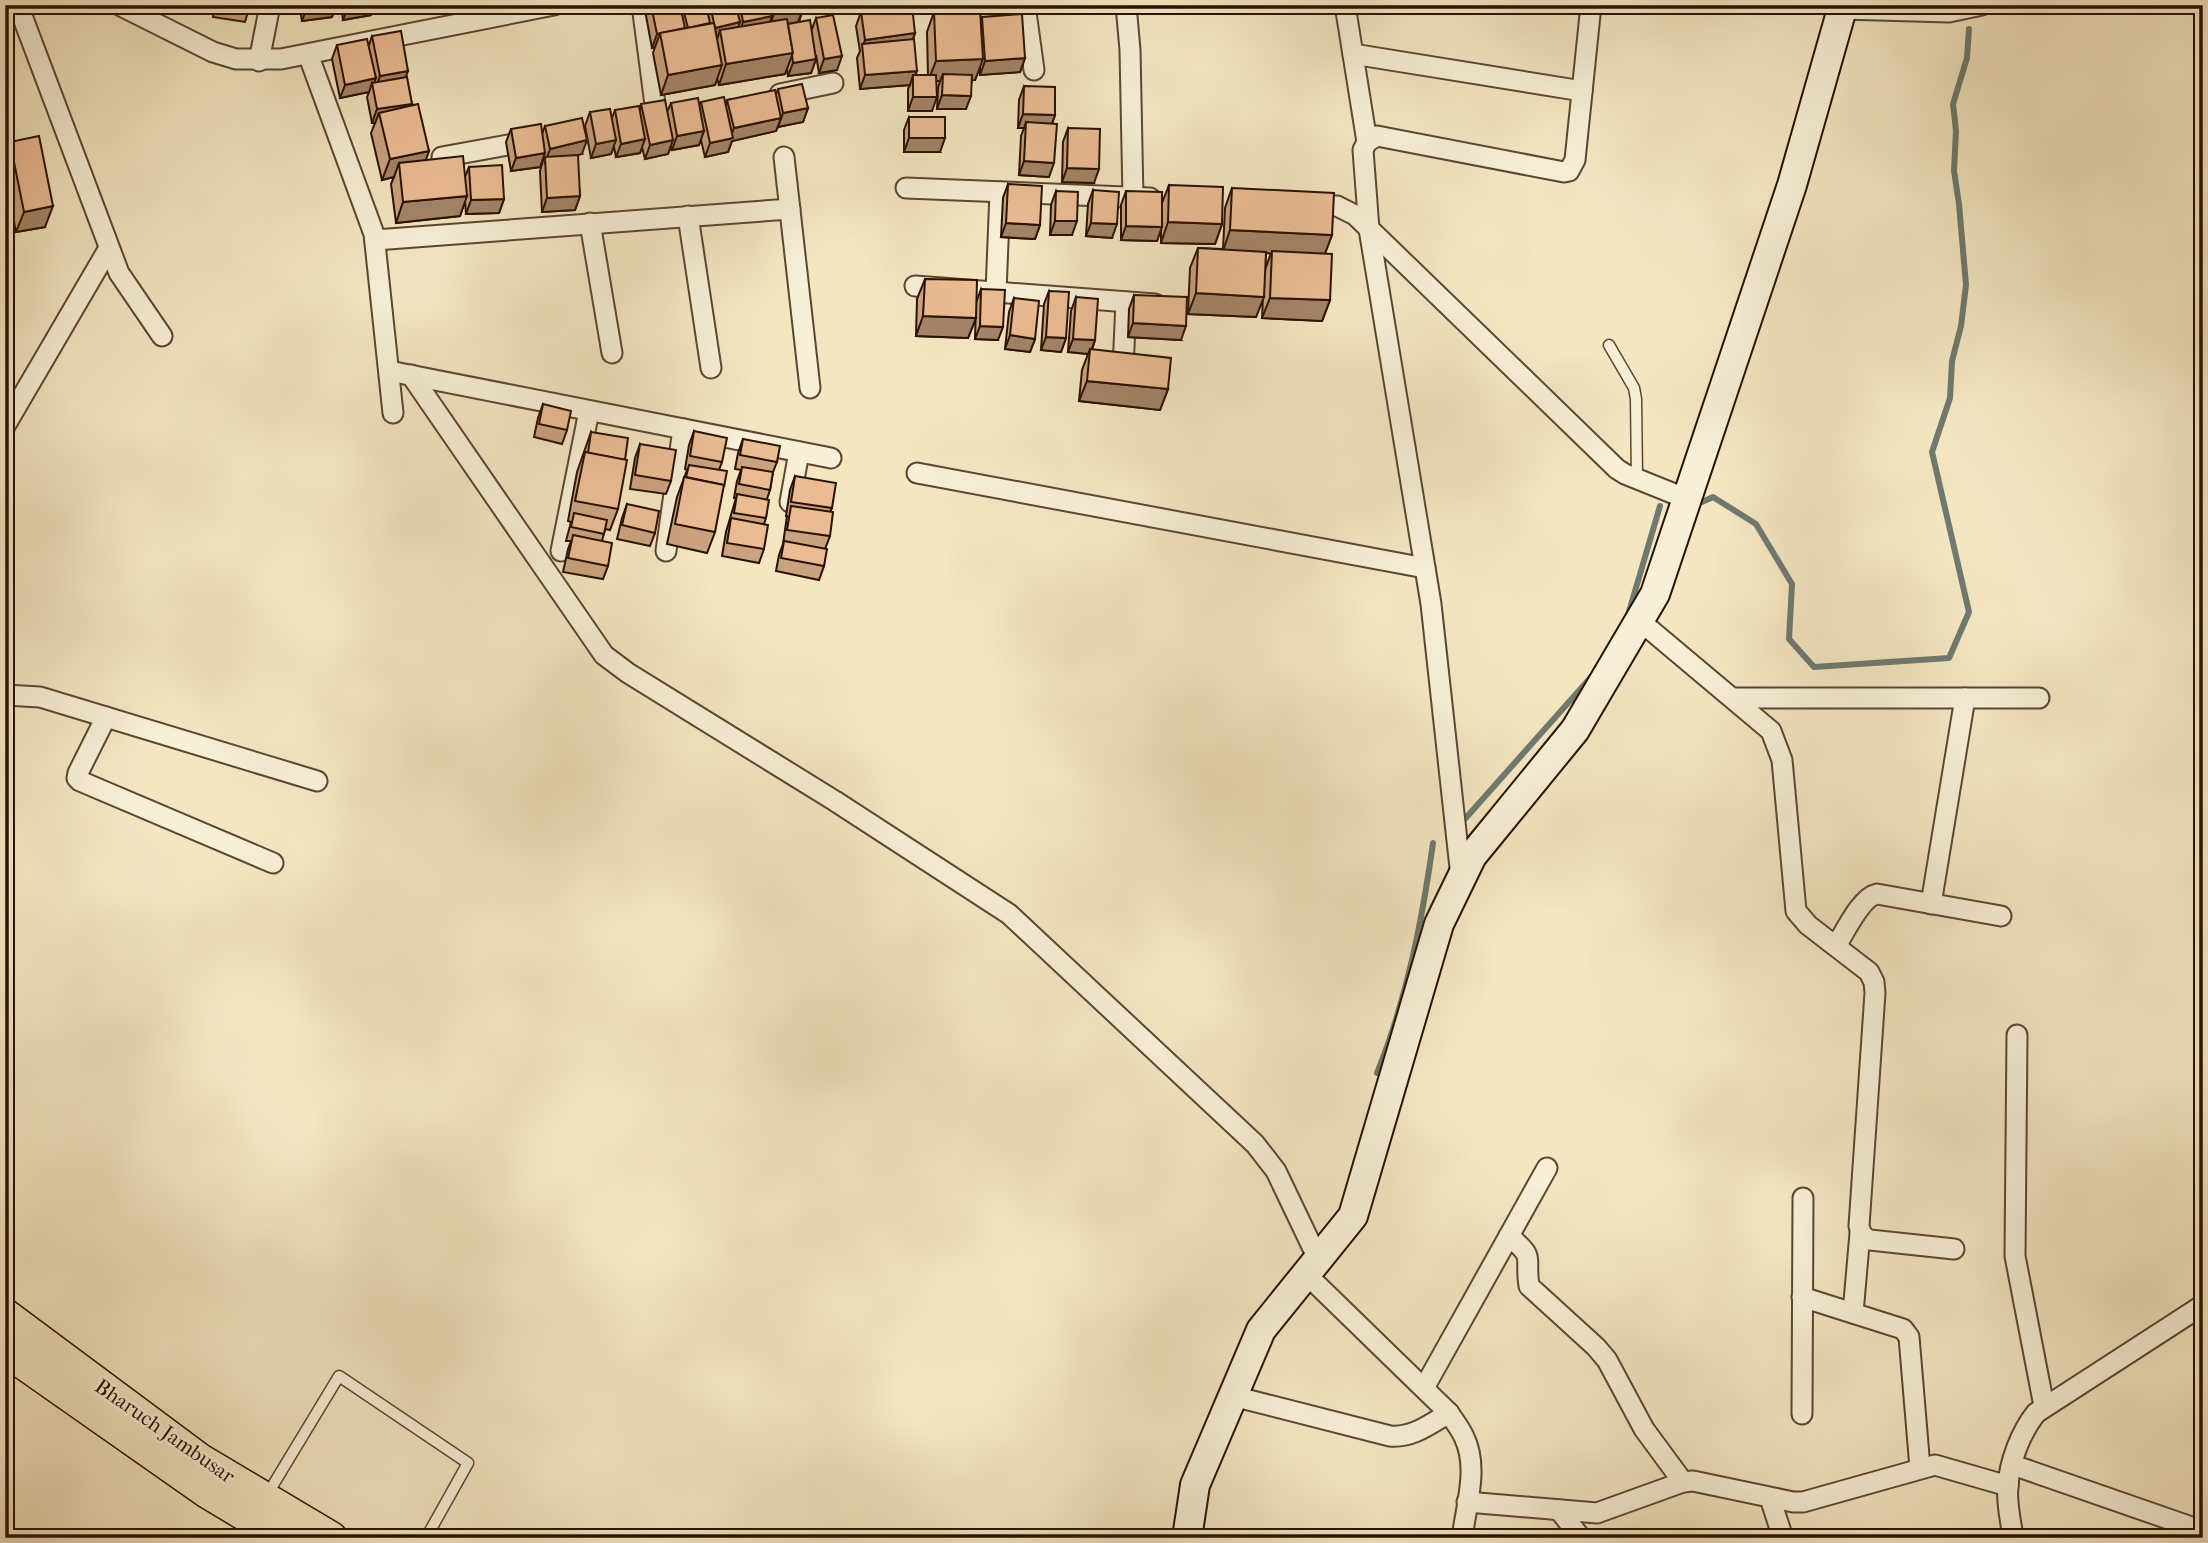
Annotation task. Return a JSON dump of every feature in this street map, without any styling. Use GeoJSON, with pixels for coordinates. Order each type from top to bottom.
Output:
{"type":"FeatureCollection","features":[{"type":"Feature","properties":{"kind":"main road","name":"Bharuch Jambusar"},"geometry":{"type":"LineString","coordinates":[[5,1315],[200,1460],[331,1538]]}},
{"type":"Feature","properties":{"kind":"main road","name":"Bharuch Jambusar"},"geometry":{"type":"LineString","coordinates":[[5,1350],[206,1492],[284,1538]]}},
{"type":"Feature","properties":{"kind":"street"},"geometry":{"type":"LineString","coordinates":[[18,5],[123,281],[162,336]]}},
{"type":"Feature","properties":{"kind":"street"},"geometry":{"type":"LineString","coordinates":[[119,5],[213,52],[236,59],[259,61],[281,60],[554,5]]}},
{"type":"Feature","properties":{"kind":"street"},"geometry":{"type":"LineString","coordinates":[[259,61],[270,5]]}},
{"type":"Feature","properties":{"kind":"street"},"geometry":{"type":"LineString","coordinates":[[642,5],[657,119]]}},
{"type":"Feature","properties":{"kind":"street"},"geometry":{"type":"LineString","coordinates":[[1025,5],[1034,70]]}},
{"type":"Feature","properties":{"kind":"street"},"geometry":{"type":"LineString","coordinates":[[1128,5],[1133,198]]}},
{"type":"Feature","properties":{"kind":"street"},"geometry":{"type":"LineString","coordinates":[[1345,5],[1367,142]]}},
{"type":"Feature","properties":{"kind":"street"},"geometry":{"type":"LineString","coordinates":[[1461,877],[1433,622],[1369,229],[1363,150],[1367,142],[1377,136],[1569,171],[1575,160],[1591,5]]}},
{"type":"Feature","properties":{"kind":"street"},"geometry":{"type":"LineString","coordinates":[[1187,1538],[1195,1485],[1261,1330],[1353,1216],[1439,924],[1461,877],[1472,856],[1575,730],[1655,594],[1792,186],[1841,7],[1948,12],[1982,5]]}},
{"type":"Feature","properties":{"kind":"street"},"geometry":{"type":"LineString","coordinates":[[308,54],[375,240],[393,412]]}},
{"type":"Feature","properties":{"kind":"street"},"geometry":{"type":"LineString","coordinates":[[1353,54],[1582,91]]}},
{"type":"Feature","properties":{"kind":"street"},"geometry":{"type":"LineString","coordinates":[[765,97],[833,83]]}},
{"type":"Feature","properties":{"kind":"street"},"geometry":{"type":"LineString","coordinates":[[442,157],[549,138]]}},
{"type":"Feature","properties":{"kind":"street"},"geometry":{"type":"LineString","coordinates":[[784,157],[810,388]]}},
{"type":"Feature","properties":{"kind":"street"},"geometry":{"type":"LineString","coordinates":[[906,188],[1173,200]]}},
{"type":"Feature","properties":{"kind":"street"},"geometry":{"type":"LineString","coordinates":[[996,292],[1000,192]]}},
{"type":"Feature","properties":{"kind":"street"},"geometry":{"type":"LineString","coordinates":[[1296,205],[1337,206],[1355,215],[1617,469],[1687,499]]}},
{"type":"Feature","properties":{"kind":"street"},"geometry":{"type":"LineString","coordinates":[[375,240],[790,209]]}},
{"type":"Feature","properties":{"kind":"street"},"geometry":{"type":"LineString","coordinates":[[688,216],[711,368]]}},
{"type":"Feature","properties":{"kind":"street"},"geometry":{"type":"LineString","coordinates":[[590,223],[612,353]]}},
{"type":"Feature","properties":{"kind":"street"},"geometry":{"type":"LineString","coordinates":[[5,426],[109,248]]}},
{"type":"Feature","properties":{"kind":"street"},"geometry":{"type":"LineString","coordinates":[[915,286],[1171,305]]}},
{"type":"Feature","properties":{"kind":"street"},"geometry":{"type":"LineString","coordinates":[[1123,369],[1126,302]]}},
{"type":"Feature","properties":{"kind":"street"},"geometry":{"type":"LineString","coordinates":[[389,371],[831,458]]}},
{"type":"Feature","properties":{"kind":"street"},"geometry":{"type":"LineString","coordinates":[[411,375],[604,654],[628,673],[835,801],[1009,914],[1255,1144],[1276,1171],[1312,1266],[1449,1413],[1465,1438],[1471,1476],[1462,1538]]}},
{"type":"Feature","properties":{"kind":"street"},"geometry":{"type":"LineString","coordinates":[[561,551],[589,411]]}},
{"type":"Feature","properties":{"kind":"street"},"geometry":{"type":"LineString","coordinates":[[666,551],[683,429]]}},
{"type":"Feature","properties":{"kind":"street"},"geometry":{"type":"LineString","coordinates":[[787,520],[799,452]]}},
{"type":"Feature","properties":{"kind":"street"},"geometry":{"type":"LineString","coordinates":[[917,473],[1425,568]]}},
{"type":"Feature","properties":{"kind":"street"},"geometry":{"type":"LineString","coordinates":[[1640,621],[1771,731],[1782,760],[1796,911],[1808,925],[1869,972],[1874,982],[1853,1313]]}},
{"type":"Feature","properties":{"kind":"street"},"geometry":{"type":"LineString","coordinates":[[5,695],[40,697],[317,781]]}},
{"type":"Feature","properties":{"kind":"street"},"geometry":{"type":"LineString","coordinates":[[1734,698],[2039,698]]}},
{"type":"Feature","properties":{"kind":"street"},"geometry":{"type":"LineString","coordinates":[[1931,904],[1965,698]]}},
{"type":"Feature","properties":{"kind":"street"},"geometry":{"type":"LineString","coordinates":[[106,717],[78,773],[80,782],[273,863]]}},
{"type":"Feature","properties":{"kind":"street"},"geometry":{"type":"LineString","coordinates":[[1836,946],[1863,903],[1877,894],[2001,916]]}},
{"type":"Feature","properties":{"kind":"street"},"geometry":{"type":"LineString","coordinates":[[2017,1035],[2015,1256],[2044,1406]]}},
{"type":"Feature","properties":{"kind":"street"},"geometry":{"type":"LineString","coordinates":[[1424,1388],[1547,1168]]}},
{"type":"Feature","properties":{"kind":"street"},"geometry":{"type":"LineString","coordinates":[[1802,1414],[1803,1198]]}},
{"type":"Feature","properties":{"kind":"street"},"geometry":{"type":"LineString","coordinates":[[1860,1233],[1870,1240],[1954,1250]]}},
{"type":"Feature","properties":{"kind":"street"},"geometry":{"type":"LineString","coordinates":[[1509,1236],[1529,1256],[1529,1286],[1607,1360],[1644,1429],[1684,1482]]}},
{"type":"Feature","properties":{"kind":"street"},"geometry":{"type":"LineString","coordinates":[[1802,1297],[1903,1329],[1909,1337],[1920,1468]]}},
{"type":"Feature","properties":{"kind":"street"},"geometry":{"type":"LineString","coordinates":[[2013,1538],[2008,1486],[2024,1432],[2036,1413],[2203,1306]]}},
{"type":"Feature","properties":{"kind":"street"},"geometry":{"type":"LineString","coordinates":[[1233,1396],[1390,1436],[1403,1437],[1412,1434],[1449,1413]]}},
{"type":"Feature","properties":{"kind":"street"},"geometry":{"type":"LineString","coordinates":[[1467,1502],[1587,1513],[1604,1511],[1684,1482],[1702,1482],[1770,1498],[1803,1502],[1935,1465],[2008,1486]]}},
{"type":"Feature","properties":{"kind":"street"},"geometry":{"type":"LineString","coordinates":[[2013,1465],[2203,1531]]}},
{"type":"Feature","properties":{"kind":"street"},"geometry":{"type":"LineString","coordinates":[[1770,1498],[1783,1538]]}},
{"type":"Feature","properties":{"kind":"street"},"geometry":{"type":"LineString","coordinates":[[1559,1510],[1581,1538]]}},
{"type":"Feature","properties":{"kind":"lane"},"geometry":{"type":"LineString","coordinates":[[1609,345],[1634,388],[1637,479]]}},
{"type":"Feature","properties":{"kind":"lane"},"geometry":{"type":"LineString","coordinates":[[265,1499],[339,1376],[468,1463],[426,1538]]}},
{"type":"Feature","properties":{"kind":"building"},"geometry":{"type":"Polygon","coordinates":[[[228,5],[250,5],[250,9],[228,5]]]}},
{"type":"Feature","properties":{"kind":"building"},"geometry":{"type":"Polygon","coordinates":[[[651,5],[680,5],[685,28],[657,34],[651,5]]]}},
{"type":"Feature","properties":{"kind":"building"},"geometry":{"type":"Polygon","coordinates":[[[682,5],[706,5],[710,23],[688,28],[682,5]]]}},
{"type":"Feature","properties":{"kind":"building"},"geometry":{"type":"Polygon","coordinates":[[[710,5],[736,5],[740,22],[715,28],[710,5]]]}},
{"type":"Feature","properties":{"kind":"building"},"geometry":{"type":"Polygon","coordinates":[[[740,5],[770,5],[772,16],[743,22],[740,5]]]}},
{"type":"Feature","properties":{"kind":"building"},"geometry":{"type":"Polygon","coordinates":[[[772,5],[803,5],[803,9],[774,14],[772,5]]]}},
{"type":"Feature","properties":{"kind":"building"},"geometry":{"type":"Polygon","coordinates":[[[912,6],[915,33],[865,40],[861,12],[912,6]]]}},
{"type":"Feature","properties":{"kind":"building"},"geometry":{"type":"Polygon","coordinates":[[[980,10],[983,59],[936,61],[934,12],[980,10]]]}},
{"type":"Feature","properties":{"kind":"building"},"geometry":{"type":"Polygon","coordinates":[[[1022,14],[1025,58],[985,61],[982,17],[1022,14]]]}},
{"type":"Feature","properties":{"kind":"building"},"geometry":{"type":"Polygon","coordinates":[[[833,15],[842,56],[824,59],[816,18],[833,15]]]}},
{"type":"Feature","properties":{"kind":"building"},"geometry":{"type":"Polygon","coordinates":[[[787,19],[793,53],[726,64],[720,30],[787,19]]]}},
{"type":"Feature","properties":{"kind":"building"},"geometry":{"type":"Polygon","coordinates":[[[810,20],[816,59],[793,63],[788,24],[810,20]]]}},
{"type":"Feature","properties":{"kind":"building"},"geometry":{"type":"Polygon","coordinates":[[[714,23],[722,65],[668,75],[660,33],[714,23]]]}},
{"type":"Feature","properties":{"kind":"building"},"geometry":{"type":"Polygon","coordinates":[[[401,31],[408,71],[380,76],[372,36],[401,31]]]}},
{"type":"Feature","properties":{"kind":"building"},"geometry":{"type":"Polygon","coordinates":[[[367,39],[376,78],[345,85],[337,45],[367,39]]]}},
{"type":"Feature","properties":{"kind":"building"},"geometry":{"type":"Polygon","coordinates":[[[914,39],[917,71],[865,75],[862,44],[914,39]]]}},
{"type":"Feature","properties":{"kind":"building"},"geometry":{"type":"Polygon","coordinates":[[[943,74],[972,75],[971,96],[942,95],[943,74]]]}},
{"type":"Feature","properties":{"kind":"building"},"geometry":{"type":"Polygon","coordinates":[[[913,75],[936,75],[937,97],[913,97],[913,75]]]}},
{"type":"Feature","properties":{"kind":"building"},"geometry":{"type":"Polygon","coordinates":[[[407,77],[412,104],[377,109],[372,83],[407,77]]]}},
{"type":"Feature","properties":{"kind":"building"},"geometry":{"type":"Polygon","coordinates":[[[802,84],[808,108],[783,113],[778,89],[802,84]]]}},
{"type":"Feature","properties":{"kind":"building"},"geometry":{"type":"Polygon","coordinates":[[[1024,86],[1055,87],[1055,115],[1023,114],[1024,86]]]}},
{"type":"Feature","properties":{"kind":"building"},"geometry":{"type":"Polygon","coordinates":[[[775,90],[781,118],[734,128],[727,100],[775,90]]]}},
{"type":"Feature","properties":{"kind":"building"},"geometry":{"type":"Polygon","coordinates":[[[724,97],[733,138],[710,143],[701,102],[724,97]]]}},
{"type":"Feature","properties":{"kind":"building"},"geometry":{"type":"Polygon","coordinates":[[[698,98],[704,131],[677,136],[671,103],[698,98]]]}},
{"type":"Feature","properties":{"kind":"building"},"geometry":{"type":"Polygon","coordinates":[[[665,100],[673,140],[650,145],[641,104],[665,100]]]}},
{"type":"Feature","properties":{"kind":"building"},"geometry":{"type":"Polygon","coordinates":[[[418,104],[429,151],[390,159],[379,113],[418,104]]]}},
{"type":"Feature","properties":{"kind":"building"},"geometry":{"type":"Polygon","coordinates":[[[639,106],[645,139],[621,144],[615,110],[639,106]]]}},
{"type":"Feature","properties":{"kind":"building"},"geometry":{"type":"Polygon","coordinates":[[[610,109],[616,140],[596,144],[590,112],[610,109]]]}},
{"type":"Feature","properties":{"kind":"building"},"geometry":{"type":"Polygon","coordinates":[[[909,117],[945,117],[945,138],[909,138],[909,117]]]}},
{"type":"Feature","properties":{"kind":"building"},"geometry":{"type":"Polygon","coordinates":[[[582,118],[587,140],[550,149],[545,126],[582,118]]]}},
{"type":"Feature","properties":{"kind":"building"},"geometry":{"type":"Polygon","coordinates":[[[1026,122],[1057,124],[1054,163],[1024,161],[1026,122]]]}},
{"type":"Feature","properties":{"kind":"building"},"geometry":{"type":"Polygon","coordinates":[[[541,124],[545,153],[516,158],[511,129],[541,124]]]}},
{"type":"Feature","properties":{"kind":"building"},"geometry":{"type":"Polygon","coordinates":[[[1068,128],[1100,129],[1099,169],[1067,168],[1068,128]]]}},
{"type":"Feature","properties":{"kind":"building"},"geometry":{"type":"Polygon","coordinates":[[[39,136],[53,206],[24,212],[10,142],[39,136]]]}},
{"type":"Feature","properties":{"kind":"building"},"geometry":{"type":"Polygon","coordinates":[[[578,155],[580,196],[547,198],[545,157],[578,155]]]}},
{"type":"Feature","properties":{"kind":"building"},"geometry":{"type":"Polygon","coordinates":[[[463,156],[467,196],[403,202],[399,163],[463,156]]]}},
{"type":"Feature","properties":{"kind":"building"},"geometry":{"type":"Polygon","coordinates":[[[502,165],[504,199],[471,200],[469,167],[502,165]]]}},
{"type":"Feature","properties":{"kind":"building"},"geometry":{"type":"Polygon","coordinates":[[[1008,184],[1042,186],[1040,225],[1006,223],[1008,184]]]}},
{"type":"Feature","properties":{"kind":"building"},"geometry":{"type":"Polygon","coordinates":[[[1169,185],[1223,187],[1222,224],[1168,222],[1169,185]]]}},
{"type":"Feature","properties":{"kind":"building"},"geometry":{"type":"Polygon","coordinates":[[[1232,188],[1334,193],[1332,235],[1230,230],[1232,188]]]}},
{"type":"Feature","properties":{"kind":"building"},"geometry":{"type":"Polygon","coordinates":[[[1093,190],[1119,192],[1117,224],[1091,223],[1093,190]]]}},
{"type":"Feature","properties":{"kind":"building"},"geometry":{"type":"Polygon","coordinates":[[[1056,191],[1078,192],[1077,221],[1055,221],[1056,191]]]}},
{"type":"Feature","properties":{"kind":"building"},"geometry":{"type":"Polygon","coordinates":[[[1126,191],[1162,192],[1162,227],[1126,226],[1126,191]]]}},
{"type":"Feature","properties":{"kind":"building"},"geometry":{"type":"Polygon","coordinates":[[[1198,248],[1266,252],[1264,297],[1196,293],[1198,248]]]}},
{"type":"Feature","properties":{"kind":"building"},"geometry":{"type":"Polygon","coordinates":[[[1272,251],[1332,254],[1330,300],[1270,298],[1272,251]]]}},
{"type":"Feature","properties":{"kind":"building"},"geometry":{"type":"Polygon","coordinates":[[[925,279],[977,280],[976,318],[923,316],[925,279]]]}},
{"type":"Feature","properties":{"kind":"building"},"geometry":{"type":"Polygon","coordinates":[[[981,289],[1005,290],[1003,327],[980,326],[981,289]]]}},
{"type":"Feature","properties":{"kind":"building"},"geometry":{"type":"Polygon","coordinates":[[[1049,291],[1069,292],[1066,338],[1046,337],[1049,291]]]}},
{"type":"Feature","properties":{"kind":"building"},"geometry":{"type":"Polygon","coordinates":[[[1134,295],[1187,297],[1186,326],[1133,323],[1134,295]]]}},
{"type":"Feature","properties":{"kind":"building"},"geometry":{"type":"Polygon","coordinates":[[[1076,297],[1098,299],[1095,340],[1073,339],[1076,297]]]}},
{"type":"Feature","properties":{"kind":"building"},"geometry":{"type":"Polygon","coordinates":[[[1014,298],[1039,301],[1035,339],[1010,335],[1014,298]]]}},
{"type":"Feature","properties":{"kind":"building"},"geometry":{"type":"Polygon","coordinates":[[[1090,349],[1171,358],[1168,389],[1087,381],[1090,349]]]}},
{"type":"Feature","properties":{"kind":"building"},"geometry":{"type":"Polygon","coordinates":[[[543,404],[571,411],[567,430],[539,424],[543,404]]]}},
{"type":"Feature","properties":{"kind":"building"},"geometry":{"type":"Polygon","coordinates":[[[694,431],[727,438],[722,462],[690,456],[694,431]]]}},
{"type":"Feature","properties":{"kind":"building"},"geometry":{"type":"Polygon","coordinates":[[[591,432],[628,438],[625,460],[588,453],[591,432]]]}},
{"type":"Feature","properties":{"kind":"building"},"geometry":{"type":"Polygon","coordinates":[[[743,439],[780,446],[777,462],[740,455],[743,439]]]}},
{"type":"Feature","properties":{"kind":"building"},"geometry":{"type":"Polygon","coordinates":[[[640,444],[676,450],[671,481],[635,475],[640,444]]]}},
{"type":"Feature","properties":{"kind":"building"},"geometry":{"type":"Polygon","coordinates":[[[585,452],[627,460],[618,509],[575,501],[585,452]]]}},
{"type":"Feature","properties":{"kind":"building"},"geometry":{"type":"Polygon","coordinates":[[[689,465],[727,471],[724,487],[686,477],[689,465]]]}},
{"type":"Feature","properties":{"kind":"building"},"geometry":{"type":"Polygon","coordinates":[[[742,467],[773,472],[770,490],[739,484],[742,467]]]}},
{"type":"Feature","properties":{"kind":"building"},"geometry":{"type":"Polygon","coordinates":[[[795,476],[836,483],[832,508],[791,502],[795,476]]]}},
{"type":"Feature","properties":{"kind":"building"},"geometry":{"type":"Polygon","coordinates":[[[684,477],[724,485],[715,532],[675,524],[684,477]]]}},
{"type":"Feature","properties":{"kind":"building"},"geometry":{"type":"Polygon","coordinates":[[[737,494],[769,500],[766,518],[734,513],[737,494]]]}},
{"type":"Feature","properties":{"kind":"building"},"geometry":{"type":"Polygon","coordinates":[[[627,504],[659,511],[655,533],[622,525],[627,504]]]}},
{"type":"Feature","properties":{"kind":"building"},"geometry":{"type":"Polygon","coordinates":[[[791,506],[833,512],[830,536],[787,530],[791,506]]]}},
{"type":"Feature","properties":{"kind":"building"},"geometry":{"type":"Polygon","coordinates":[[[574,513],[607,520],[604,534],[571,527],[574,513]]]}},
{"type":"Feature","properties":{"kind":"building"},"geometry":{"type":"Polygon","coordinates":[[[731,518],[768,525],[764,549],[727,543],[731,518]]]}},
{"type":"Feature","properties":{"kind":"building"},"geometry":{"type":"Polygon","coordinates":[[[573,535],[612,543],[608,566],[568,558],[573,535]]]}},
{"type":"Feature","properties":{"kind":"building"},"geometry":{"type":"Polygon","coordinates":[[[784,541],[827,549],[824,566],[781,558],[784,541]]]}},
{"type":"Feature","properties":{"kind":"waterway"},"geometry":{"type":"LineString","coordinates":[[1702,502],[1713,497],[1756,524],[1792,584],[1789,639],[1814,667],[1949,658],[1969,612],[1932,452],[1950,398],[1952,361],[1961,326],[1966,285],[1954,171],[1956,131],[1953,104],[1967,58],[1969,29]]}},
{"type":"Feature","properties":{"kind":"waterway"},"geometry":{"type":"LineString","coordinates":[[1628,615],[1660,506]]}},
{"type":"Feature","properties":{"kind":"waterway"},"geometry":{"type":"LineString","coordinates":[[1464,820],[1592,676]]}},
{"type":"Feature","properties":{"kind":"waterway"},"geometry":{"type":"LineString","coordinates":[[1377,1073],[1397,1017],[1412,960],[1433,843]]}}]}
